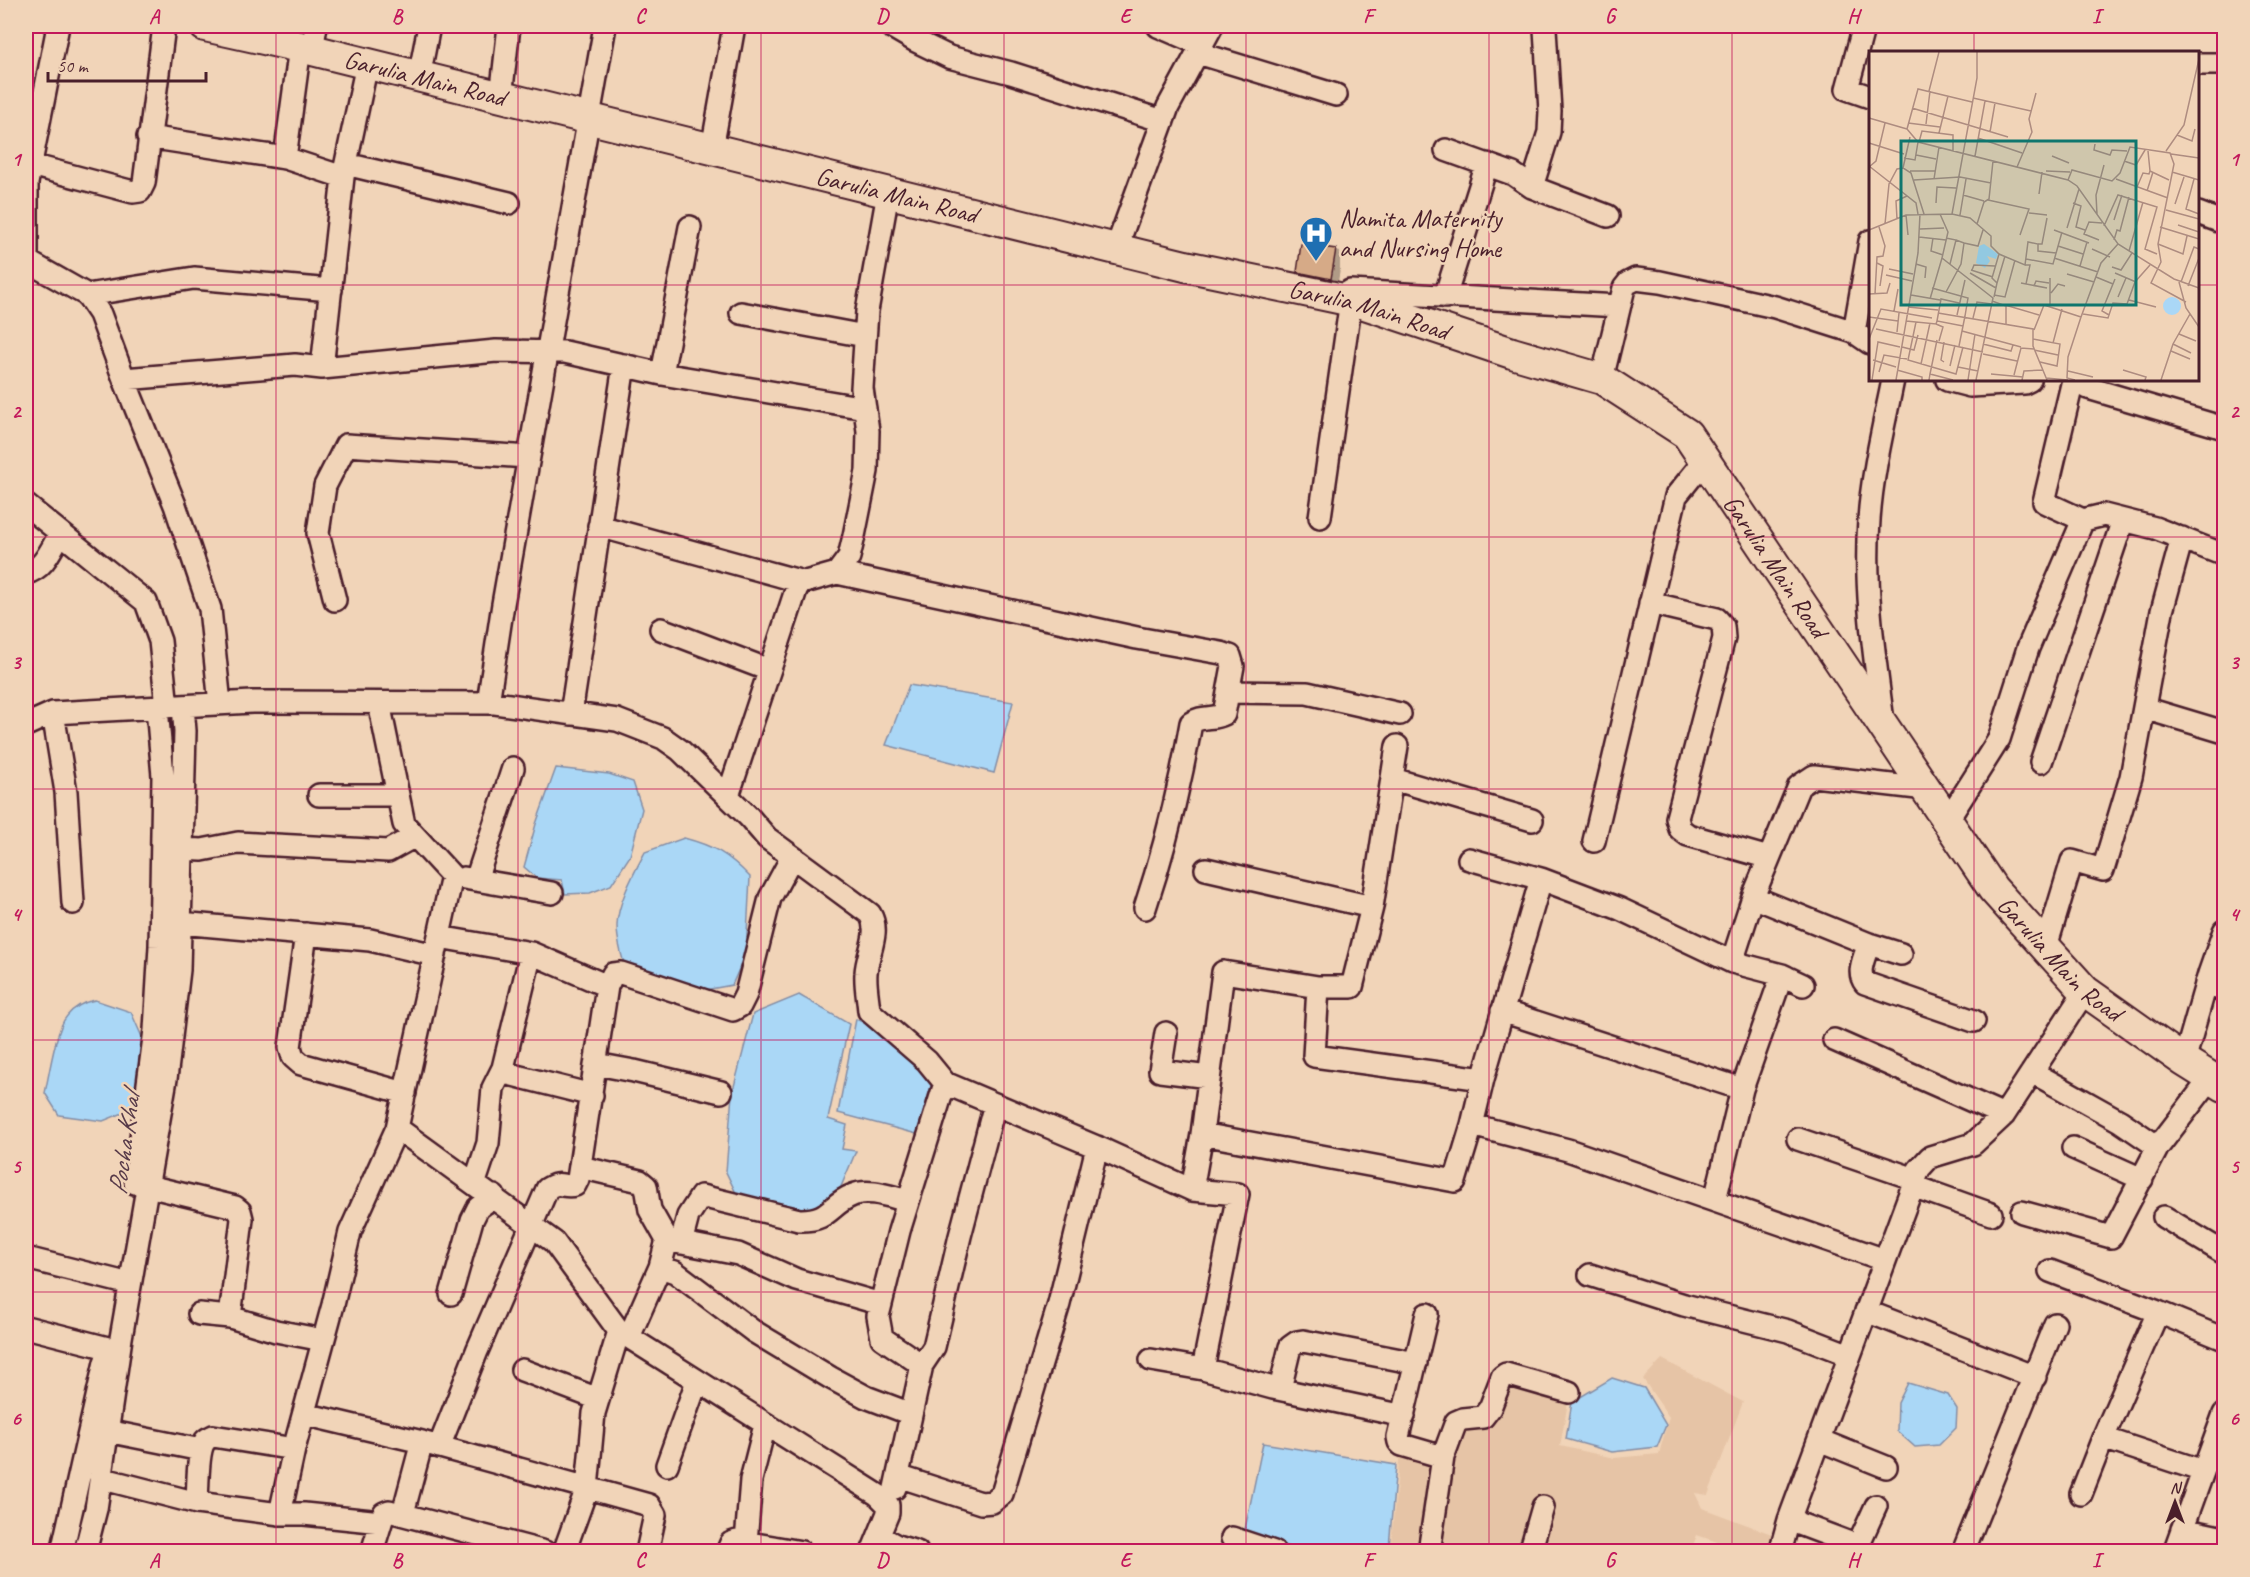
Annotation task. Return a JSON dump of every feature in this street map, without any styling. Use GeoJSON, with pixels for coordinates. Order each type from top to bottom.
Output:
{"type":"FeatureCollection","features":[{"type":"Feature","properties":{"kind":"street"},"geometry":{"type":"LineString","coordinates":[[58,26],[32,128],[31,165],[27,183],[26,261],[87,295],[100,314],[175,505],[210,609],[220,704]]}},
{"type":"Feature","properties":{"kind":"street"},"geometry":{"type":"LineString","coordinates":[[31,165],[133,192],[140,191],[144,183],[148,137],[164,26]]}},
{"type":"Feature","properties":{"kind":"street"},"geometry":{"type":"LineString","coordinates":[[419,77],[429,26]]}},
{"type":"Feature","properties":{"kind":"street"},"geometry":{"type":"LineString","coordinates":[[501,97],[508,26]]}},
{"type":"Feature","properties":{"kind":"street"},"geometry":{"type":"LineString","coordinates":[[488,703],[605,26]]}},
{"type":"Feature","properties":{"kind":"street"},"geometry":{"type":"LineString","coordinates":[[712,149],[734,26]]}},
{"type":"Feature","properties":{"kind":"street"},"geometry":{"type":"LineString","coordinates":[[890,26],[949,57],[1011,73],[1163,121]]}},
{"type":"Feature","properties":{"kind":"street"},"geometry":{"type":"LineString","coordinates":[[1158,26],[1200,49],[1336,95]]}},
{"type":"Feature","properties":{"kind":"street"},"geometry":{"type":"LineString","coordinates":[[1116,249],[1168,107],[1212,26]]}},
{"type":"Feature","properties":{"kind":"street","name":"Garulia Main Road"},"geometry":{"type":"LineString","coordinates":[[218,27],[310,41],[367,64],[419,77],[1185,266],[1340,298],[1602,380],[1687,434],[1993,889],[2085,991],[2184,1061],[2218,1082]]}},
{"type":"Feature","properties":{"kind":"street"},"geometry":{"type":"LineString","coordinates":[[1532,187],[1549,132],[1550,111],[1545,29]]}},
{"type":"Feature","properties":{"kind":"street"},"geometry":{"type":"LineString","coordinates":[[1862,33],[1847,89],[1869,97]]}},
{"type":"Feature","properties":{"kind":"street"},"geometry":{"type":"LineString","coordinates":[[285,158],[310,41]]}},
{"type":"Feature","properties":{"kind":"street"},"geometry":{"type":"LineString","coordinates":[[322,368],[344,171],[367,64]]}},
{"type":"Feature","properties":{"kind":"street"},"geometry":{"type":"LineString","coordinates":[[2199,64],[2224,64]]}},
{"type":"Feature","properties":{"kind":"street"},"geometry":{"type":"LineString","coordinates":[[148,137],[285,158],[509,203]]}},
{"type":"Feature","properties":{"kind":"street"},"geometry":{"type":"LineString","coordinates":[[1446,150],[1513,174],[1532,187],[1608,216]]}},
{"type":"Feature","properties":{"kind":"street"},"geometry":{"type":"LineString","coordinates":[[1444,297],[1487,164]]}},
{"type":"Feature","properties":{"kind":"street"},"geometry":{"type":"LineString","coordinates":[[837,573],[849,557],[867,471],[868,430],[862,388],[865,336],[867,311],[888,193]]}},
{"type":"Feature","properties":{"kind":"street"},"geometry":{"type":"LineString","coordinates":[[2199,213],[2224,223]]}},
{"type":"Feature","properties":{"kind":"street"},"geometry":{"type":"LineString","coordinates":[[662,374],[690,227]]}},
{"type":"Feature","properties":{"kind":"street"},"geometry":{"type":"LineString","coordinates":[[1602,380],[1624,288],[1636,279],[1660,282],[1774,308],[1862,337],[1869,253]]}},
{"type":"Feature","properties":{"kind":"street"},"geometry":{"type":"LineString","coordinates":[[87,295],[194,278],[331,290]]}},
{"type":"Feature","properties":{"kind":"street"},"geometry":{"type":"LineString","coordinates":[[1320,517],[1340,298],[1350,291],[1619,306]]}},
{"type":"Feature","properties":{"kind":"street"},"geometry":{"type":"LineString","coordinates":[[741,313],[865,336]]}},
{"type":"Feature","properties":{"kind":"street"},"geometry":{"type":"LineString","coordinates":[[124,380],[295,365],[322,368],[496,351],[565,352],[662,374],[865,408]]}},
{"type":"Feature","properties":{"kind":"street"},"geometry":{"type":"LineString","coordinates":[[570,714],[624,365]]}},
{"type":"Feature","properties":{"kind":"street"},"geometry":{"type":"LineString","coordinates":[[1884,726],[1868,605],[1867,552],[1869,517],[1893,381]]}},
{"type":"Feature","properties":{"kind":"street"},"geometry":{"type":"LineString","coordinates":[[1951,381],[1970,386],[2029,381]]}},
{"type":"Feature","properties":{"kind":"street"},"geometry":{"type":"LineString","coordinates":[[2074,381],[2044,502],[2083,520],[2104,515],[2182,538],[2224,555]]}},
{"type":"Feature","properties":{"kind":"street"},"geometry":{"type":"LineString","coordinates":[[2076,381],[2088,388],[2224,429]]}},
{"type":"Feature","properties":{"kind":"street"},"geometry":{"type":"LineString","coordinates":[[335,600],[318,533],[325,486],[345,445],[529,458]]}},
{"type":"Feature","properties":{"kind":"street"},"geometry":{"type":"LineString","coordinates":[[1594,841],[1676,496],[1705,460]]}},
{"type":"Feature","properties":{"kind":"street"},"geometry":{"type":"LineString","coordinates":[[26,505],[146,602],[160,641],[169,707],[163,776],[160,946],[155,1030],[135,1180],[108,1348],[62,1551]]}},
{"type":"Feature","properties":{"kind":"street"},"geometry":{"type":"LineString","coordinates":[[1947,821],[1999,739],[2028,648],[2083,520]]}},
{"type":"Feature","properties":{"kind":"street"},"geometry":{"type":"LineString","coordinates":[[2041,762],[2123,520]]}},
{"type":"Feature","properties":{"kind":"street"},"geometry":{"type":"LineString","coordinates":[[599,526],[803,582]]}},
{"type":"Feature","properties":{"kind":"street"},"geometry":{"type":"LineString","coordinates":[[26,573],[33,572],[41,565],[60,534]]}},
{"type":"Feature","properties":{"kind":"street"},"geometry":{"type":"LineString","coordinates":[[2046,947],[2072,861],[2103,870],[2131,777],[2162,611],[2182,538]]}},
{"type":"Feature","properties":{"kind":"street"},"geometry":{"type":"LineString","coordinates":[[728,796],[798,584],[803,582],[837,573],[1126,636],[1221,653],[1230,657],[1233,666],[1224,714],[1216,718],[1204,717],[1191,723],[1182,775],[1159,867],[1145,908]]}},
{"type":"Feature","properties":{"kind":"street"},"geometry":{"type":"LineString","coordinates":[[1650,603],[1717,619],[1723,626],[1724,638],[1677,818],[1680,829],[1688,835],[1769,858]]}},
{"type":"Feature","properties":{"kind":"street"},"geometry":{"type":"LineString","coordinates":[[661,628],[769,670]]}},
{"type":"Feature","properties":{"kind":"street"},"geometry":{"type":"LineString","coordinates":[[1229,692],[1307,693],[1400,714]]}},
{"type":"Feature","properties":{"kind":"street"},"geometry":{"type":"LineString","coordinates":[[26,725],[53,714],[252,702],[488,703],[617,720],[663,738],[680,750],[728,796],[767,838],[870,914],[875,922],[875,932],[867,956],[869,1011],[927,1061],[945,1083],[1192,1190],[1238,1194],[1203,1368]]}},
{"type":"Feature","properties":{"kind":"street"},"geometry":{"type":"LineString","coordinates":[[379,703],[404,824],[452,876],[552,893]]}},
{"type":"Feature","properties":{"kind":"street"},"geometry":{"type":"LineString","coordinates":[[85,1551],[96,1509],[168,1068],[178,970],[185,731],[169,707]]}},
{"type":"Feature","properties":{"kind":"street"},"geometry":{"type":"LineString","coordinates":[[2144,708],[2224,732]]}},
{"type":"Feature","properties":{"kind":"street"},"geometry":{"type":"LineString","coordinates":[[53,714],[66,792],[73,903]]}},
{"type":"Feature","properties":{"kind":"street"},"geometry":{"type":"LineString","coordinates":[[1192,1190],[1202,1134],[1223,972],[1318,987],[1352,987],[1372,907],[1397,746]]}},
{"type":"Feature","properties":{"kind":"street"},"geometry":{"type":"LineString","coordinates":[[476,880],[513,768]]}},
{"type":"Feature","properties":{"kind":"street"},"geometry":{"type":"LineString","coordinates":[[1732,962],[1753,897],[1798,786],[1814,776],[1926,789]]}},
{"type":"Feature","properties":{"kind":"street"},"geometry":{"type":"LineString","coordinates":[[1393,779],[1532,820]]}},
{"type":"Feature","properties":{"kind":"street"},"geometry":{"type":"LineString","coordinates":[[319,795],[398,795]]}},
{"type":"Feature","properties":{"kind":"street"},"geometry":{"type":"LineString","coordinates":[[181,849],[202,850],[238,843],[388,851],[415,836]]}},
{"type":"Feature","properties":{"kind":"street"},"geometry":{"type":"LineString","coordinates":[[403,1513],[431,1445],[477,1351],[547,1190],[560,1183],[567,1187],[575,1185],[592,1095],[607,986],[613,974],[621,973],[733,1010],[740,1005],[746,994],[770,898],[792,857]]}},
{"type":"Feature","properties":{"kind":"street"},"geometry":{"type":"LineString","coordinates":[[1469,859],[1541,879],[1620,909],[1732,962],[1782,975],[1803,985]]}},
{"type":"Feature","properties":{"kind":"street"},"geometry":{"type":"LineString","coordinates":[[1206,869],[1372,907]]}},
{"type":"Feature","properties":{"kind":"street"},"geometry":{"type":"LineString","coordinates":[[280,1514],[294,1449],[324,1340],[350,1232],[397,1128],[452,876]]}},
{"type":"Feature","properties":{"kind":"street"},"geometry":{"type":"LineString","coordinates":[[1202,1134],[1455,1181],[1541,879]]}},
{"type":"Feature","properties":{"kind":"street"},"geometry":{"type":"LineString","coordinates":[[1753,897],[1869,944],[1901,954]]}},
{"type":"Feature","properties":{"kind":"street"},"geometry":{"type":"LineString","coordinates":[[180,923],[531,953],[607,986]]}},
{"type":"Feature","properties":{"kind":"street"},"geometry":{"type":"LineString","coordinates":[[2184,1061],[2215,987],[2224,931]]}},
{"type":"Feature","properties":{"kind":"street"},"geometry":{"type":"LineString","coordinates":[[306,934],[290,1047],[293,1057],[301,1064],[405,1093]]}},
{"type":"Feature","properties":{"kind":"street"},"geometry":{"type":"LineString","coordinates":[[1869,944],[1861,971],[1861,978],[1865,983],[1974,1021]]}},
{"type":"Feature","properties":{"kind":"street"},"geometry":{"type":"LineString","coordinates":[[475,1182],[488,1143],[493,1088],[501,1072],[531,953]]}},
{"type":"Feature","properties":{"kind":"street"},"geometry":{"type":"LineString","coordinates":[[1715,1200],[1743,1089],[1782,975]]}},
{"type":"Feature","properties":{"kind":"street"},"geometry":{"type":"LineString","coordinates":[[1318,987],[1314,1056],[1483,1079]]}},
{"type":"Feature","properties":{"kind":"street"},"geometry":{"type":"LineString","coordinates":[[1780,1551],[1789,1520],[1919,1169],[1930,1157],[1973,1144],[2004,1115],[2085,991]]}},
{"type":"Feature","properties":{"kind":"street"},"geometry":{"type":"LineString","coordinates":[[1502,1011],[1743,1089]]}},
{"type":"Feature","properties":{"kind":"street"},"geometry":{"type":"LineString","coordinates":[[1166,1033],[1160,1071],[1209,1077]]}},
{"type":"Feature","properties":{"kind":"street"},"geometry":{"type":"LineString","coordinates":[[1834,1040],[2004,1115]]}},
{"type":"Feature","properties":{"kind":"street"},"geometry":{"type":"LineString","coordinates":[[596,1064],[721,1092]]}},
{"type":"Feature","properties":{"kind":"street"},"geometry":{"type":"LineString","coordinates":[[501,1072],[592,1095]]}},
{"type":"Feature","properties":{"kind":"street"},"geometry":{"type":"LineString","coordinates":[[2032,1072],[2120,1121],[2158,1148]]}},
{"type":"Feature","properties":{"kind":"street"},"geometry":{"type":"LineString","coordinates":[[2022,1212],[2111,1237],[2158,1148],[2218,1082]]}},
{"type":"Feature","properties":{"kind":"street"},"geometry":{"type":"LineString","coordinates":[[922,1365],[882,1338],[878,1316],[908,1201],[945,1083]]}},
{"type":"Feature","properties":{"kind":"street"},"geometry":{"type":"LineString","coordinates":[[917,1551],[876,1544],[888,1513],[888,1505],[898,1476],[922,1365],[934,1347],[960,1236],[995,1104]]}},
{"type":"Feature","properties":{"kind":"street"},"geometry":{"type":"LineString","coordinates":[[1472,1125],[1568,1150],[1885,1260]]}},
{"type":"Feature","properties":{"kind":"street"},"geometry":{"type":"LineString","coordinates":[[397,1128],[475,1182],[554,1242],[624,1334],[878,1495],[888,1505]]}},
{"type":"Feature","properties":{"kind":"street"},"geometry":{"type":"LineString","coordinates":[[1798,1139],[1991,1214]]}},
{"type":"Feature","properties":{"kind":"street"},"geometry":{"type":"LineString","coordinates":[[898,1476],[981,1503],[992,1502],[1002,1494],[1059,1304],[1097,1147]]}},
{"type":"Feature","properties":{"kind":"street"},"geometry":{"type":"LineString","coordinates":[[2073,1148],[2142,1179]]}},
{"type":"Feature","properties":{"kind":"street"},"geometry":{"type":"LineString","coordinates":[[580,1167],[640,1181],[646,1186],[650,1210],[674,1241],[738,1254],[797,1280],[881,1304]]}},
{"type":"Feature","properties":{"kind":"street"},"geometry":{"type":"LineString","coordinates":[[148,1186],[235,1207],[240,1211],[242,1219],[230,1317]]}},
{"type":"Feature","properties":{"kind":"street"},"geometry":{"type":"LineString","coordinates":[[564,1551],[587,1488],[594,1413],[598,1399],[624,1334],[701,1196],[799,1220],[814,1221],[852,1195],[873,1193],[908,1201]]}},
{"type":"Feature","properties":{"kind":"street"},"geometry":{"type":"LineString","coordinates":[[451,1294],[472,1220],[478,1208],[494,1196]]}},
{"type":"Feature","properties":{"kind":"street"},"geometry":{"type":"LineString","coordinates":[[2164,1217],[2224,1253]]}},
{"type":"Feature","properties":{"kind":"street"},"geometry":{"type":"LineString","coordinates":[[26,1258],[118,1281]]}},
{"type":"Feature","properties":{"kind":"street"},"geometry":{"type":"LineString","coordinates":[[660,1267],[675,1272],[753,1331],[831,1378],[866,1397],[911,1414]]}},
{"type":"Feature","properties":{"kind":"street"},"geometry":{"type":"LineString","coordinates":[[2050,1271],[2158,1311],[2224,1340]]}},
{"type":"Feature","properties":{"kind":"street"},"geometry":{"type":"LineString","coordinates":[[1590,1275],[1684,1305],[1788,1331],[1850,1354]]}},
{"type":"Feature","properties":{"kind":"street"},"geometry":{"type":"LineString","coordinates":[[1866,1311],[2035,1377]]}},
{"type":"Feature","properties":{"kind":"street"},"geometry":{"type":"LineString","coordinates":[[2081,1494],[2158,1311]]}},
{"type":"Feature","properties":{"kind":"street"},"geometry":{"type":"LineString","coordinates":[[199,1314],[230,1317],[276,1331],[324,1340]]}},
{"type":"Feature","properties":{"kind":"street"},"geometry":{"type":"LineString","coordinates":[[1427,1314],[1398,1442],[1443,1457]]}},
{"type":"Feature","properties":{"kind":"street"},"geometry":{"type":"LineString","coordinates":[[1963,1551],[2055,1324]]}},
{"type":"Feature","properties":{"kind":"street"},"geometry":{"type":"LineString","coordinates":[[26,1327],[108,1348]]}},
{"type":"Feature","properties":{"kind":"street"},"geometry":{"type":"LineString","coordinates":[[1280,1389],[1290,1347],[1297,1342],[1303,1341],[1416,1363]]}},
{"type":"Feature","properties":{"kind":"street"},"geometry":{"type":"LineString","coordinates":[[1151,1360],[1203,1368],[1280,1389],[1404,1416]]}},
{"type":"Feature","properties":{"kind":"street"},"geometry":{"type":"LineString","coordinates":[[522,1370],[598,1399]]}},
{"type":"Feature","properties":{"kind":"street"},"geometry":{"type":"LineString","coordinates":[[1429,1551],[1443,1457],[1456,1422],[1483,1417],[1490,1408],[1502,1377],[1506,1374],[1569,1392]]}},
{"type":"Feature","properties":{"kind":"street"},"geometry":{"type":"LineString","coordinates":[[667,1465],[697,1381]]}},
{"type":"Feature","properties":{"kind":"street"},"geometry":{"type":"LineString","coordinates":[[304,1414],[431,1445],[649,1505],[655,1515],[647,1551]]}},
{"type":"Feature","properties":{"kind":"street"},"geometry":{"type":"LineString","coordinates":[[2174,1551],[2224,1418]]}},
{"type":"Feature","properties":{"kind":"street"},"geometry":{"type":"LineString","coordinates":[[765,1425],[737,1547],[802,1551]]}},
{"type":"Feature","properties":{"kind":"street"},"geometry":{"type":"LineString","coordinates":[[107,1431],[201,1450]]}},
{"type":"Feature","properties":{"kind":"street"},"geometry":{"type":"LineString","coordinates":[[197,1503],[201,1450],[204,1441],[213,1436],[294,1449]]}},
{"type":"Feature","properties":{"kind":"street"},"geometry":{"type":"LineString","coordinates":[[2103,1438],[2204,1471]]}},
{"type":"Feature","properties":{"kind":"street"},"geometry":{"type":"LineString","coordinates":[[1819,1440],[1886,1467]]}},
{"type":"Feature","properties":{"kind":"street"},"geometry":{"type":"LineString","coordinates":[[100,1478],[197,1503],[280,1514],[304,1514],[381,1522]]}},
{"type":"Feature","properties":{"kind":"street"},"geometry":{"type":"LineString","coordinates":[[1789,1520],[1856,1549],[1876,1506]]}},
{"type":"Feature","properties":{"kind":"street"},"geometry":{"type":"LineString","coordinates":[[1530,1551],[1543,1507]]}},
{"type":"Feature","properties":{"kind":"street"},"geometry":{"type":"LineString","coordinates":[[372,1551],[386,1512],[403,1513],[544,1551]]}},
{"type":"Feature","properties":{"kind":"street"},"geometry":{"type":"LineString","coordinates":[[2182,1529],[2224,1538]]}},
{"type":"Feature","properties":{"kind":"street"},"geometry":{"type":"LineString","coordinates":[[1232,1538],[1274,1551]]}},
{"type":"Feature","properties":{"kind":"shaded area"},"geometry":{"type":"Polygon","coordinates":[[[1662,1359],[1743,1402],[1708,1495],[1695,1493],[1702,1508],[1777,1536],[1773,1552],[1743,1551],[1697,1535],[1691,1551],[1390,1552],[1400,1451],[1446,1456],[1458,1426],[1488,1427],[1505,1375],[1568,1402],[1560,1446],[1614,1458],[1659,1454],[1669,1417],[1643,1379],[1662,1359]]]}},
{"type":"Feature","properties":{"kind":"water"},"geometry":{"type":"Polygon","coordinates":[[[909,685],[1013,702],[994,773],[886,745],[909,685]]]}},
{"type":"Feature","properties":{"kind":"water"},"geometry":{"type":"Polygon","coordinates":[[[556,768],[609,774],[633,782],[642,809],[630,856],[611,885],[590,893],[565,894],[562,880],[537,878],[524,867],[536,824],[556,768]]]}},
{"type":"Feature","properties":{"kind":"water"},"geometry":{"type":"Polygon","coordinates":[[[684,838],[720,852],[735,862],[750,877],[746,953],[732,985],[705,990],[627,973],[625,967],[617,926],[623,898],[632,878],[645,852],[684,838]]]}},
{"type":"Feature","properties":{"kind":"water"},"geometry":{"type":"Polygon","coordinates":[[[799,995],[849,1024],[828,1119],[847,1125],[842,1149],[856,1151],[840,1189],[807,1216],[736,1193],[726,1172],[732,1094],[753,1014],[799,995]]]}},
{"type":"Feature","properties":{"kind":"water"},"geometry":{"type":"Polygon","coordinates":[[[95,1000],[131,1012],[142,1037],[133,1109],[103,1121],[59,1115],[45,1093],[56,1041],[63,1022],[76,1008],[95,1000]]]}},
{"type":"Feature","properties":{"kind":"water"},"geometry":{"type":"Polygon","coordinates":[[[856,1019],[897,1038],[932,1082],[917,1134],[838,1113],[856,1019]]]}},
{"type":"Feature","properties":{"kind":"water"},"geometry":{"type":"Polygon","coordinates":[[[1612,1378],[1644,1388],[1666,1425],[1657,1447],[1612,1452],[1566,1439],[1572,1402],[1612,1378]]]}},
{"type":"Feature","properties":{"kind":"water"},"geometry":{"type":"Polygon","coordinates":[[[1908,1383],[1948,1395],[1957,1409],[1956,1428],[1939,1445],[1915,1447],[1897,1431],[1898,1403],[1908,1383]]]}},
{"type":"Feature","properties":{"kind":"water"},"geometry":{"type":"Polygon","coordinates":[[[1263,1443],[1396,1465],[1389,1547],[1384,1551],[1304,1551],[1244,1534],[1263,1443]]]}},
{"type":"Feature","properties":{"kind":"building"},"geometry":{"type":"Polygon","coordinates":[[[1301,244],[1336,249],[1331,279],[1297,272],[1301,244]]]}},
{"type":"Feature","properties":{"kind":"waterway","name":"Pocha Khal"},"geometry":{"type":"LineString","coordinates":[[171,738],[171,752]]}},
{"type":"Feature","properties":{"kind":"waterway","name":"Pocha Khal"},"geometry":{"type":"LineString","coordinates":[[79,1537],[89,1479]]}},
{"type":"Feature","properties":{"kind":"place","name":"Namita Maternity and Nursing Home"},"geometry":{"type":"Point","coordinates":[1316,262]}}]}
